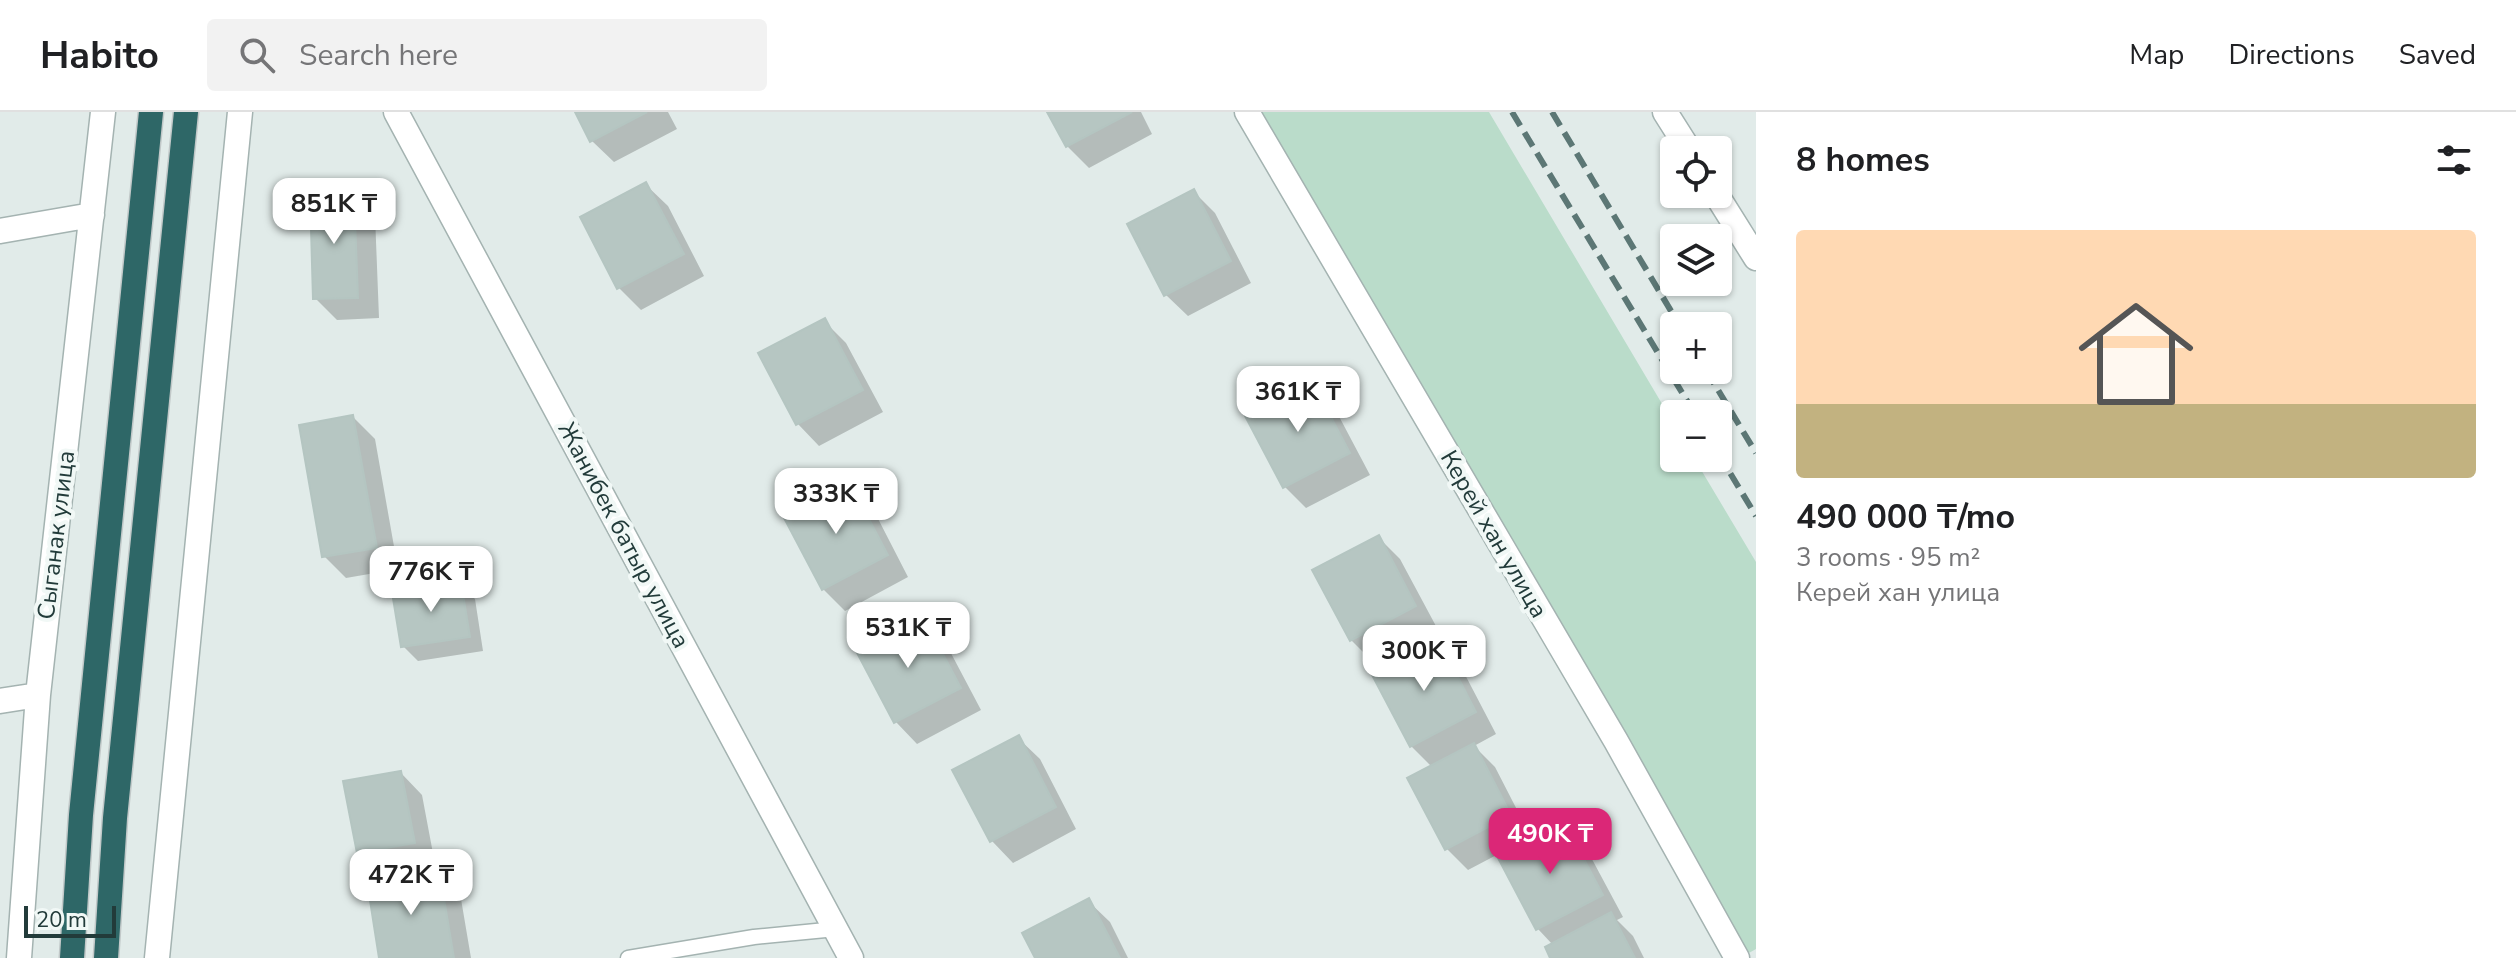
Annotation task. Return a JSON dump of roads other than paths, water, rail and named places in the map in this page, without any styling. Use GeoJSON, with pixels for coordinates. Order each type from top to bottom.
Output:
{"type":"FeatureCollection","features":[{"type":"Feature","properties":{"kind":"highway"},"geometry":{"type":"LineString","coordinates":[[72,958],[82,799],[151,112]]}},
{"type":"Feature","properties":{"kind":"highway"},"geometry":{"type":"LineString","coordinates":[[106,958],[115,818],[186,112]]}},
{"type":"Feature","properties":{"kind":"street","name":"Сыганак улица"},"geometry":{"type":"LineString","coordinates":[[19,958],[38,695],[103,112]]}},
{"type":"Feature","properties":{"kind":"street"},"geometry":{"type":"LineString","coordinates":[[157,958],[240,112]]}},
{"type":"Feature","properties":{"kind":"street","name":"Жанибек батыр улица"},"geometry":{"type":"LineString","coordinates":[[396,112],[851,958]]}},
{"type":"Feature","properties":{"kind":"street","name":"Керей хан улица"},"geometry":{"type":"LineString","coordinates":[[1247,112],[1616,741],[1737,958]]}},
{"type":"Feature","properties":{"kind":"street"},"geometry":{"type":"LineString","coordinates":[[1665,112],[1680,136]]}},
{"type":"Feature","properties":{"kind":"street"},"geometry":{"type":"LineString","coordinates":[[1725,208],[1756,258]]}},
{"type":"Feature","properties":{"kind":"street"},"geometry":{"type":"LineString","coordinates":[[0,231],[92,215]]}},
{"type":"Feature","properties":{"kind":"street"},"geometry":{"type":"LineString","coordinates":[[0,701],[38,695]]}},
{"type":"Feature","properties":{"kind":"lane"},"geometry":{"type":"LineString","coordinates":[[628,958],[754,937],[836,929]]}},
{"type":"Feature","properties":{"kind":"railway"},"geometry":{"type":"LineString","coordinates":[[1512,112],[1687,400]]}},
{"type":"Feature","properties":{"kind":"railway"},"geometry":{"type":"LineString","coordinates":[[1552,112],[1672,312]]}},
{"type":"Feature","properties":{"kind":"railway"},"geometry":{"type":"LineString","coordinates":[[1714,384],[1756,453]]}},
{"type":"Feature","properties":{"kind":"railway"},"geometry":{"type":"LineString","coordinates":[[1729,472],[1756,516]]}}]}
